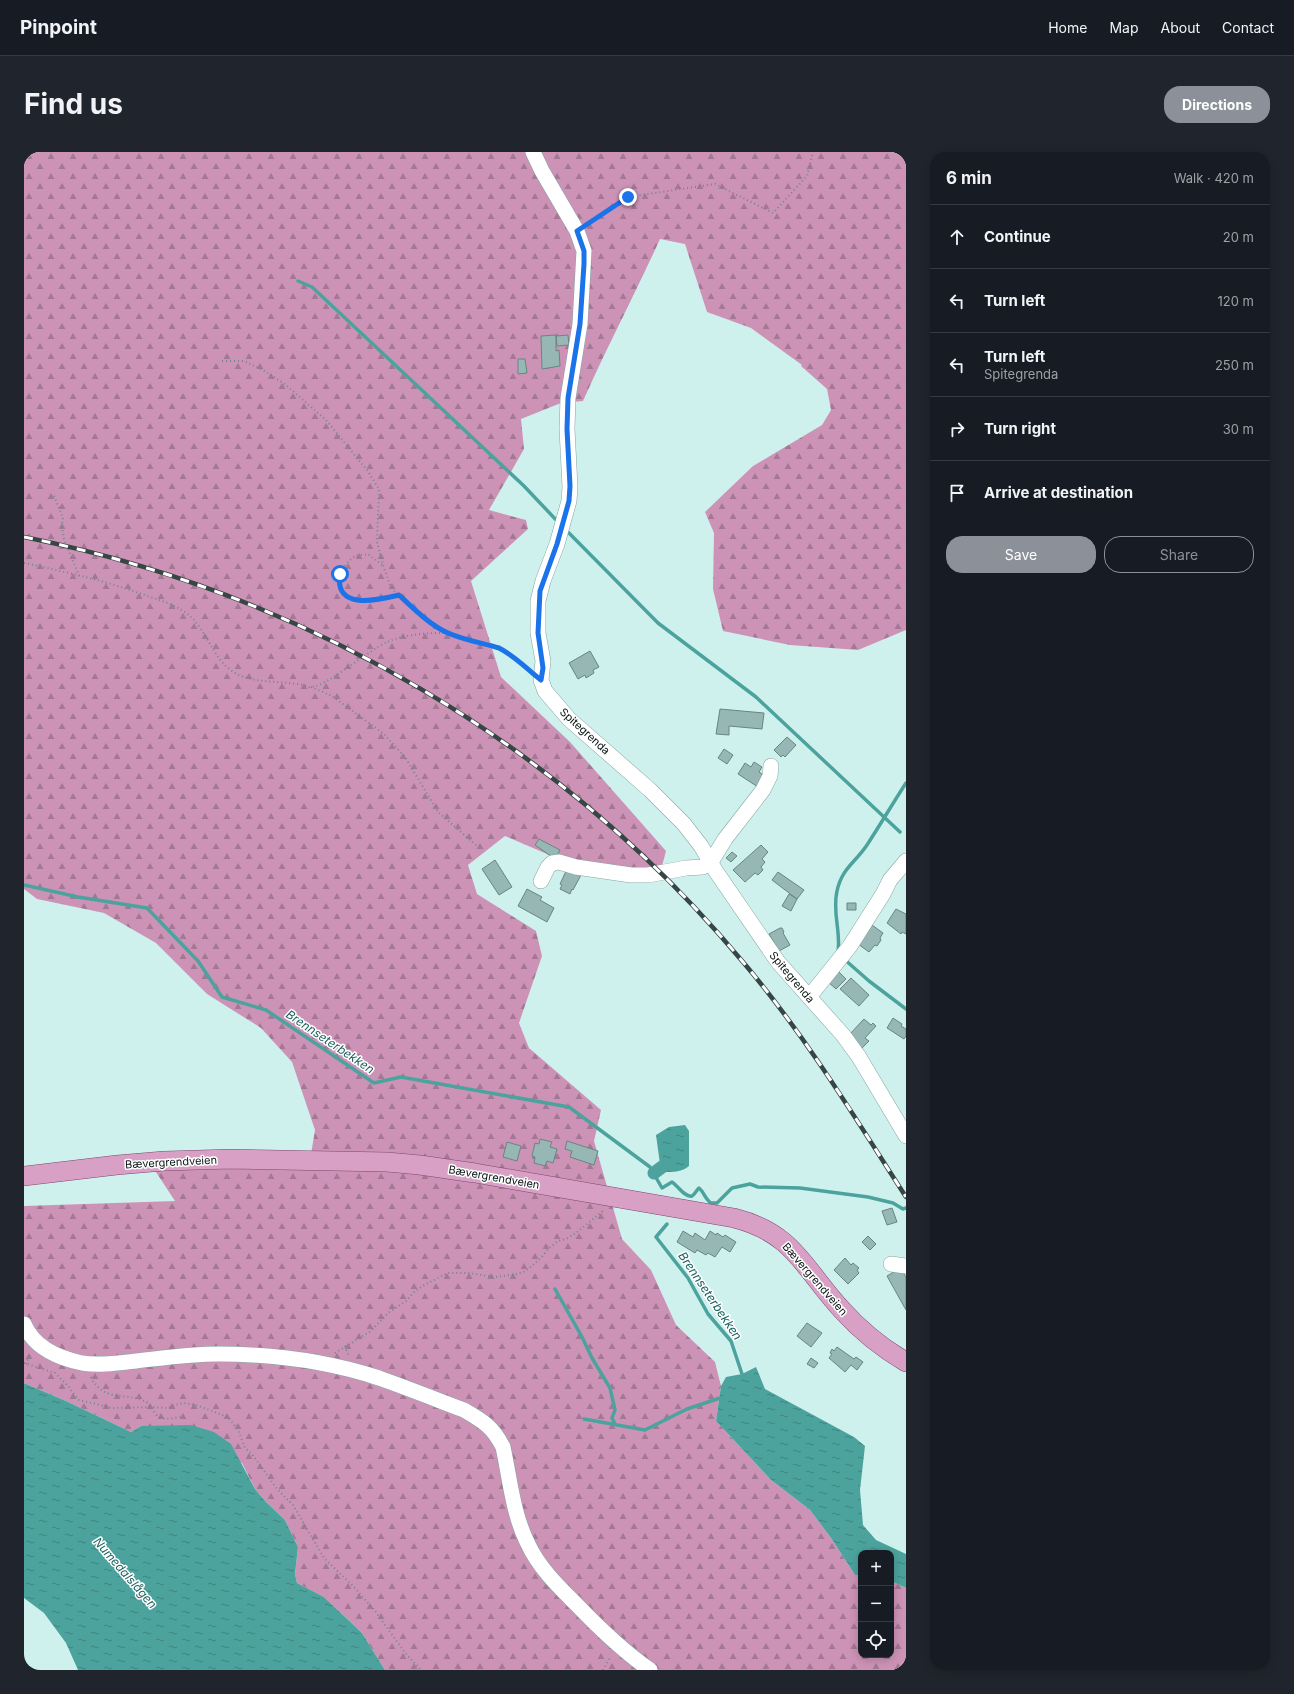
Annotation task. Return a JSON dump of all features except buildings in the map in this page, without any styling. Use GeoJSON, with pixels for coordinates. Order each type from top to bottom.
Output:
{"type":"FeatureCollection","features":[{"type":"Feature","properties":{"kind":"main road","name":"Bævergrendveien"},"geometry":{"type":"LineString","coordinates":[[24,1176],[117,1165],[171,1161],[245,1159],[387,1162],[462,1171],[734,1218],[762,1227],[786,1243],[799,1256],[843,1311],[868,1335],[906,1362]]}},
{"type":"Feature","properties":{"kind":"street"},"geometry":{"type":"LineString","coordinates":[[533,152],[542,171],[577,231],[584,251],[580,324],[568,398],[567,429],[570,486],[569,501],[557,544],[543,581],[538,600],[538,633],[543,661],[541,680]]}},
{"type":"Feature","properties":{"kind":"street","name":"Spitegrenda"},"geometry":{"type":"LineString","coordinates":[[541,680],[545,691],[569,719],[674,812],[701,846],[778,962],[843,1035],[859,1057],[906,1136]]}},
{"type":"Feature","properties":{"kind":"street"},"geometry":{"type":"LineString","coordinates":[[541,881],[548,867],[552,863],[559,862],[622,874],[648,875],[686,868],[703,867],[711,862],[724,839],[762,790],[770,776],[771,766]]}},
{"type":"Feature","properties":{"kind":"street"},"geometry":{"type":"LineString","coordinates":[[809,997],[850,946],[883,894],[890,880],[906,861]]}},
{"type":"Feature","properties":{"kind":"street"},"geometry":{"type":"LineString","coordinates":[[891,1264],[906,1266]]}},
{"type":"Feature","properties":{"kind":"street"},"geometry":{"type":"LineString","coordinates":[[24,1324],[32,1338],[41,1347],[54,1354],[84,1363],[119,1363],[216,1354],[263,1356],[319,1363],[350,1370],[398,1385],[464,1410],[491,1428],[497,1435],[503,1447],[517,1514],[522,1531],[533,1554],[555,1583],[590,1619],[629,1655],[650,1670]]}},
{"type":"Feature","properties":{"kind":"path"},"geometry":{"type":"LineString","coordinates":[[577,231],[628,197],[715,184],[773,213],[807,176],[813,152]]}},
{"type":"Feature","properties":{"kind":"path"},"geometry":{"type":"LineString","coordinates":[[222,361],[244,361],[263,370],[286,385],[326,420],[367,470],[379,489],[377,542],[383,566],[390,585],[399,595],[428,620],[448,633]]}},
{"type":"Feature","properties":{"kind":"path"},"geometry":{"type":"LineString","coordinates":[[54,496],[63,518],[62,527],[64,540],[79,576]]}},
{"type":"Feature","properties":{"kind":"path"},"geometry":{"type":"LineString","coordinates":[[383,566],[368,554],[355,556],[345,566],[340,574],[338,584],[351,600],[361,602],[399,595]]}},
{"type":"Feature","properties":{"kind":"path"},"geometry":{"type":"LineString","coordinates":[[24,563],[123,587],[169,603],[186,612],[201,628],[214,652],[229,670],[239,676],[259,681],[298,684],[311,687],[332,696],[384,734],[405,757],[438,812],[477,846]]}},
{"type":"Feature","properties":{"kind":"path"},"geometry":{"type":"LineString","coordinates":[[311,687],[326,680],[378,646],[389,641],[428,633],[448,633],[499,648],[515,657],[541,680]]}},
{"type":"Feature","properties":{"kind":"path"},"geometry":{"type":"LineString","coordinates":[[319,1363],[371,1331],[388,1313],[406,1301],[415,1291],[448,1273],[468,1273],[495,1277],[518,1274],[526,1271],[542,1257],[549,1248],[558,1241],[566,1239],[579,1231],[618,1198]]}},
{"type":"Feature","properties":{"kind":"path"},"geometry":{"type":"LineString","coordinates":[[24,1363],[55,1373],[80,1400],[112,1408],[168,1408],[184,1403],[196,1405],[228,1417],[238,1430],[246,1448],[277,1489],[293,1505],[324,1558],[376,1611],[406,1654],[421,1670]]}},
{"type":"Feature","properties":{"kind":"path"},"geometry":{"type":"LineString","coordinates":[[84,1363],[93,1382],[109,1395],[137,1398],[152,1407],[154,1413],[158,1416],[173,1420],[181,1416]]}},
{"type":"Feature","properties":{"kind":"green space"},"geometry":{"type":"Polygon","coordinates":[[[24,152],[906,152],[906,630],[858,650],[790,645],[723,631],[713,589],[714,533],[705,512],[753,466],[822,425],[831,410],[827,389],[801,366],[802,365],[751,328],[707,312],[685,244],[660,239],[583,401],[561,403],[521,419],[524,449],[489,510],[526,520],[528,529],[471,581],[501,677],[570,742],[666,851],[659,877],[561,860],[505,836],[468,865],[477,894],[536,931],[542,956],[519,1023],[529,1048],[601,1110],[594,1141],[622,1239],[651,1270],[676,1325],[715,1362],[721,1386],[716,1421],[771,1480],[810,1510],[831,1538],[855,1575],[858,1575],[858,1658],[894,1658],[894,1582],[906,1588],[906,1670],[385,1670],[362,1633],[324,1597],[297,1583],[295,1574],[298,1547],[285,1520],[255,1489],[242,1463],[164,1426],[141,1426],[131,1432],[24,1383],[24,1206],[175,1201],[152,1166],[311,1154],[315,1130],[292,1062],[261,1028],[207,994],[156,943],[104,913],[37,899],[24,889],[24,152]]]}},
{"type":"Feature","properties":{"kind":"water"},"geometry":{"type":"Polygon","coordinates":[[[685,1125],[689,1131],[689,1166],[681,1171],[665,1172],[660,1164],[656,1135],[669,1127],[685,1125]]]}},
{"type":"Feature","properties":{"kind":"water"},"geometry":{"type":"Polygon","coordinates":[[[756,1367],[765,1389],[854,1437],[865,1446],[860,1490],[863,1525],[876,1540],[906,1554],[906,1588],[894,1582],[894,1550],[858,1550],[858,1575],[855,1575],[831,1538],[810,1510],[771,1480],[716,1421],[721,1386],[726,1377],[742,1374],[756,1367]]]}},
{"type":"Feature","properties":{"kind":"water","name":"Numedalslågen"},"geometry":{"type":"Polygon","coordinates":[[[24,1383],[131,1432],[141,1426],[191,1425],[214,1432],[231,1444],[255,1489],[285,1520],[298,1547],[295,1574],[297,1583],[324,1597],[362,1633],[385,1670],[78,1670],[66,1643],[44,1613],[24,1598],[24,1383]]]}},
{"type":"Feature","properties":{"kind":"waterway"},"geometry":{"type":"LineString","coordinates":[[298,281],[312,287],[524,486],[559,523]]}},
{"type":"Feature","properties":{"kind":"waterway"},"geometry":{"type":"LineString","coordinates":[[565,529],[658,623],[756,697],[900,832]]}},
{"type":"Feature","properties":{"kind":"waterway"},"geometry":{"type":"LineString","coordinates":[[838,952],[839,944],[835,906],[839,883],[846,871],[867,845],[906,783]]}},
{"type":"Feature","properties":{"kind":"waterway","name":"Brennseterbekken"},"geometry":{"type":"LineString","coordinates":[[24,885],[78,897],[147,908],[198,961],[222,997],[266,1010],[374,1083],[401,1077],[569,1107],[650,1167],[662,1188],[672,1182],[684,1194],[689,1196],[692,1196],[699,1188],[707,1200],[711,1203],[717,1203],[732,1188],[750,1184],[758,1187],[800,1188],[868,1197],[893,1203],[903,1209],[906,1208]]}},
{"type":"Feature","properties":{"kind":"waterway"},"geometry":{"type":"LineString","coordinates":[[844,959],[869,981],[906,1009]]}},
{"type":"Feature","properties":{"kind":"waterway"},"geometry":{"type":"LineString","coordinates":[[654,1173],[662,1167]]}},
{"type":"Feature","properties":{"kind":"waterway","name":"Brennseterbekken"},"geometry":{"type":"LineString","coordinates":[[667,1224],[656,1237],[688,1278],[708,1314],[731,1341],[743,1377]]}},
{"type":"Feature","properties":{"kind":"waterway"},"geometry":{"type":"LineString","coordinates":[[555,1289],[610,1388],[615,1410],[612,1418],[615,1424]]}},
{"type":"Feature","properties":{"kind":"waterway"},"geometry":{"type":"LineString","coordinates":[[584,1419],[645,1430],[687,1409],[720,1398],[723,1399]]}},
{"type":"Feature","properties":{"kind":"railway"},"geometry":{"type":"LineString","coordinates":[[24,537],[128,562],[229,596],[326,638],[420,688],[509,746],[593,811],[671,883],[743,962],[766,990],[808,1047],[848,1106],[906,1197]]}},
{"type":"Feature","properties":{"kind":"route"},"geometry":{"type":"LineString","coordinates":[[340,574],[338,584],[351,600],[361,602],[399,595],[419,614],[448,633],[499,648],[515,657],[541,680],[543,661],[538,633],[538,600],[543,581],[565,519],[569,501],[570,486],[567,429],[568,398],[580,324],[584,264],[584,251],[577,231],[628,197]]}}]}
